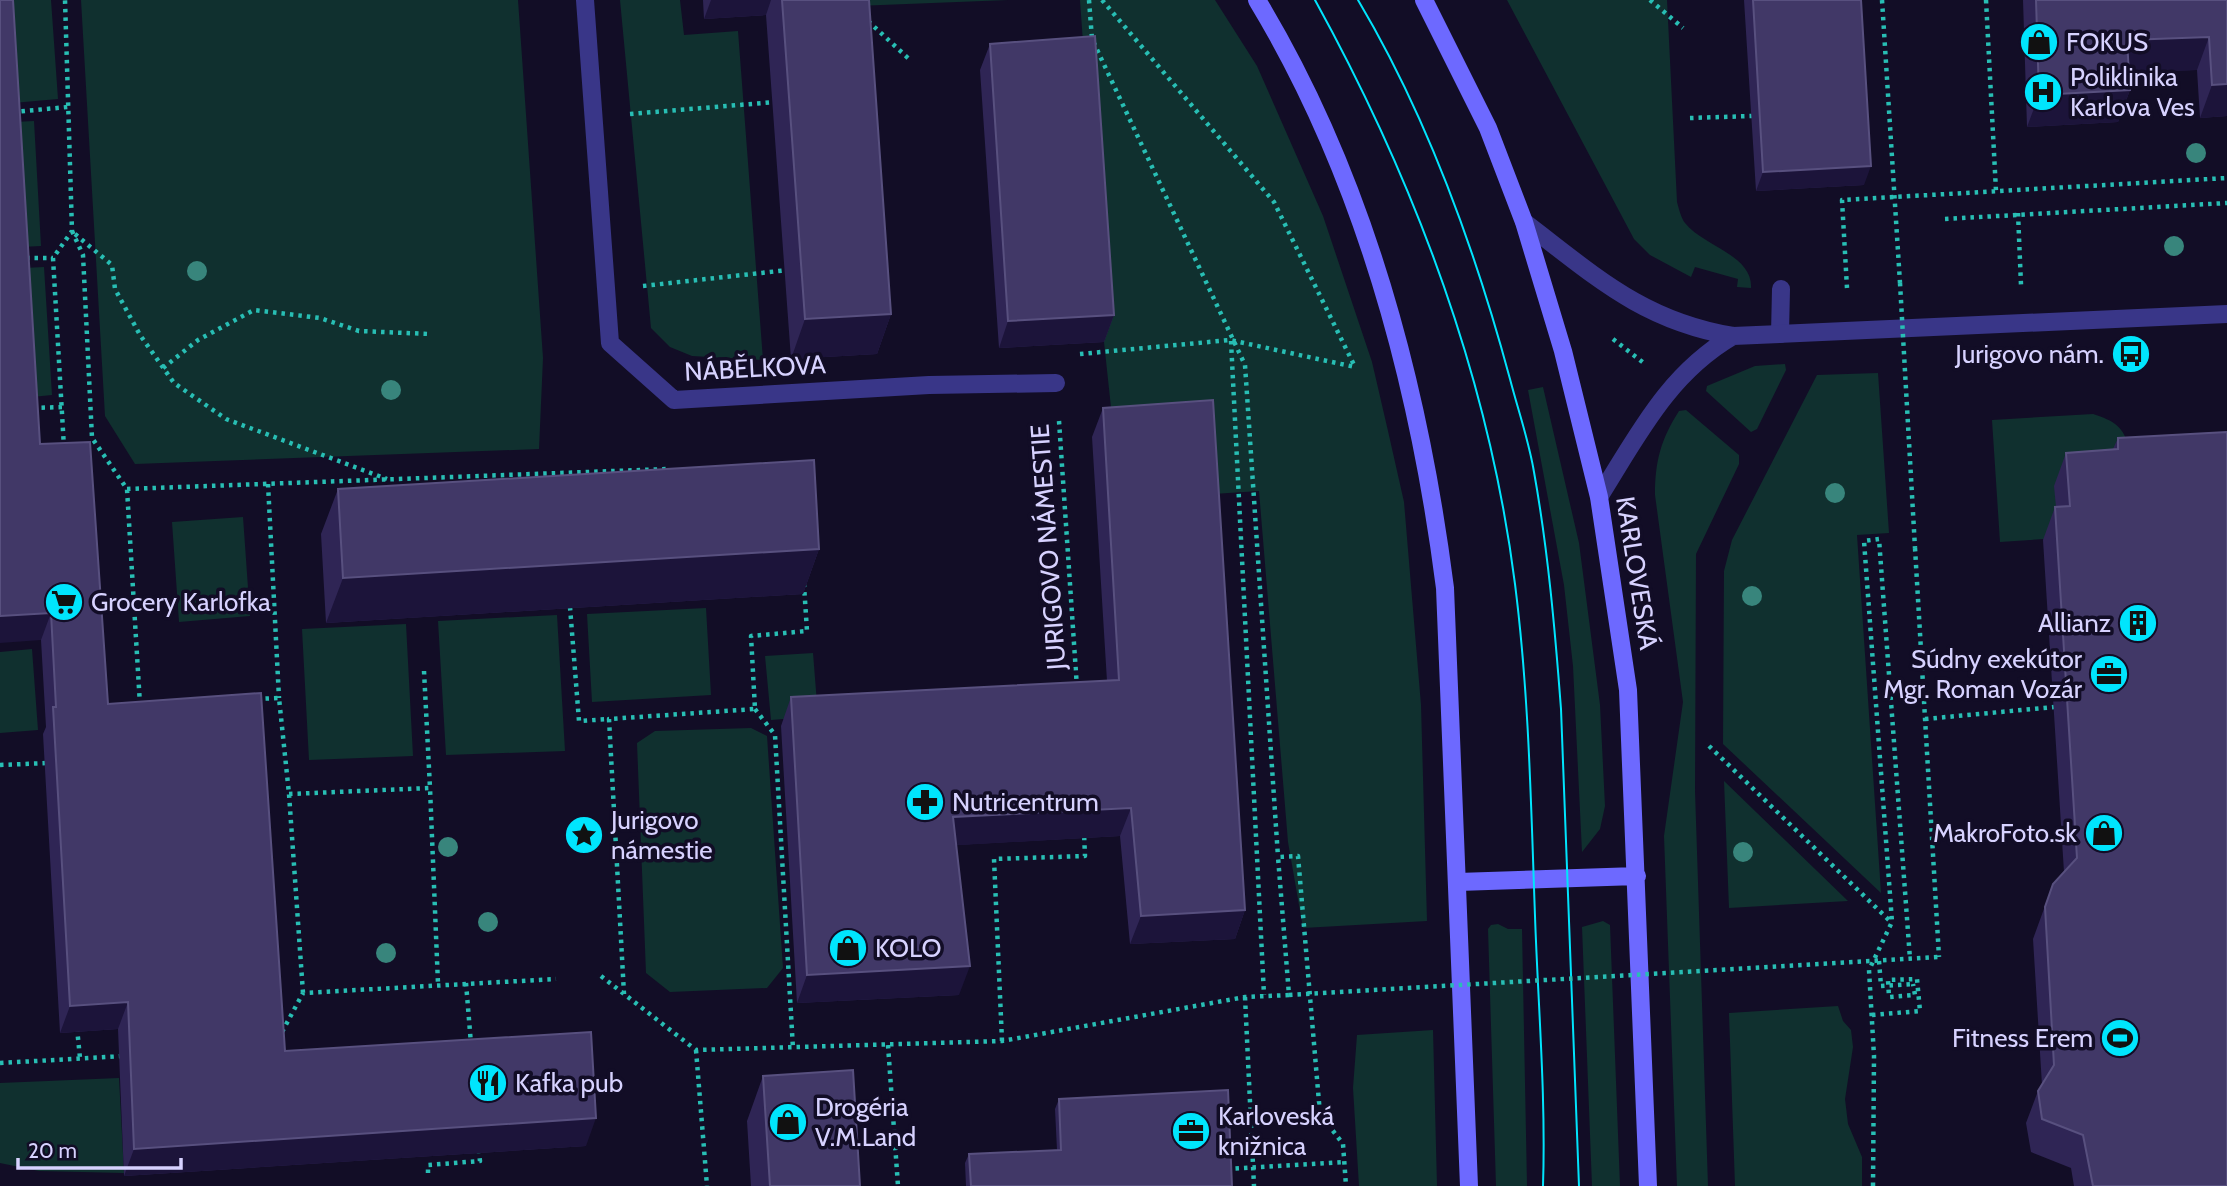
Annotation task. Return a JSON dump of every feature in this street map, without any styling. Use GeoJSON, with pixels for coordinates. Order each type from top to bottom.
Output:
{"type":"FeatureCollection","features":[{"type":"Feature","properties":{"kind":"main road"},"geometry":{"type":"LineString","coordinates":[[1257,0],[1326,134],[1372,254],[1401,352],[1433,495],[1445,588],[1469,1186]]}},
{"type":"Feature","properties":{"kind":"main road","name":"KARLOVESKÁ"},"geometry":{"type":"LineString","coordinates":[[1424,0],[1488,128],[1524,222],[1563,351],[1599,496],[1628,690],[1648,1186]]}},
{"type":"Feature","properties":{"kind":"main road"},"geometry":{"type":"LineString","coordinates":[[1458,882],[1637,876]]}},
{"type":"Feature","properties":{"kind":"street","name":"NÁBĚLKOVA"},"geometry":{"type":"LineString","coordinates":[[585,0],[610,343],[674,400],[929,385],[1056,383]]}},
{"type":"Feature","properties":{"kind":"street"},"geometry":{"type":"LineString","coordinates":[[1524,222],[1635,305],[1703,331],[1733,336],[2227,314]]}},
{"type":"Feature","properties":{"kind":"street"},"geometry":{"type":"LineString","coordinates":[[1780,334],[1781,289]]}},
{"type":"Feature","properties":{"kind":"street"},"geometry":{"type":"LineString","coordinates":[[1599,496],[1672,384],[1705,352],[1733,336]]}},
{"type":"Feature","properties":{"kind":"path"},"geometry":{"type":"LineString","coordinates":[[65,0],[72,231],[83,255],[92,438],[127,489],[139,705],[153,705]]}},
{"type":"Feature","properties":{"kind":"path"},"geometry":{"type":"LineString","coordinates":[[1089,0],[1092,39],[1230,340],[1245,365],[1289,995]]}},
{"type":"Feature","properties":{"kind":"path"},"geometry":{"type":"LineString","coordinates":[[1056,383],[1069,355],[1230,340],[1355,367],[1274,202],[1102,0]]}},
{"type":"Feature","properties":{"kind":"path"},"geometry":{"type":"LineString","coordinates":[[1650,0],[1684,28]]}},
{"type":"Feature","properties":{"kind":"path"},"geometry":{"type":"LineString","coordinates":[[601,976],[696,1050],[793,1049],[1002,1041],[1264,995],[1939,957],[1882,0]]}},
{"type":"Feature","properties":{"kind":"path"},"geometry":{"type":"LineString","coordinates":[[1986,0],[1996,191]]}},
{"type":"Feature","properties":{"kind":"path"},"geometry":{"type":"LineString","coordinates":[[866,10],[867,21],[909,59]]}},
{"type":"Feature","properties":{"kind":"path"},"geometry":{"type":"LineString","coordinates":[[1084,43],[1092,39]]}},
{"type":"Feature","properties":{"kind":"path"},"geometry":{"type":"LineString","coordinates":[[620,115],[776,102]]}},
{"type":"Feature","properties":{"kind":"path"},"geometry":{"type":"LineString","coordinates":[[1,113],[68,107]]}},
{"type":"Feature","properties":{"kind":"path"},"geometry":{"type":"LineString","coordinates":[[1690,118],[1752,116]]}},
{"type":"Feature","properties":{"kind":"path"},"geometry":{"type":"LineString","coordinates":[[1847,288],[1842,201],[2227,178]]}},
{"type":"Feature","properties":{"kind":"path"},"geometry":{"type":"LineString","coordinates":[[1945,219],[2227,203]]}},
{"type":"Feature","properties":{"kind":"path"},"geometry":{"type":"LineString","coordinates":[[2018,213],[2021,286]]}},
{"type":"Feature","properties":{"kind":"path"},"geometry":{"type":"LineString","coordinates":[[64,458],[53,258],[72,231]]}},
{"type":"Feature","properties":{"kind":"path"},"geometry":{"type":"LineString","coordinates":[[72,231],[112,265],[115,289],[140,335],[174,383],[226,419],[391,480]]}},
{"type":"Feature","properties":{"kind":"path"},"geometry":{"type":"LineString","coordinates":[[21,259],[53,258]]}},
{"type":"Feature","properties":{"kind":"path"},"geometry":{"type":"LineString","coordinates":[[634,287],[789,270]]}},
{"type":"Feature","properties":{"kind":"path"},"geometry":{"type":"LineString","coordinates":[[163,368],[198,340],[254,310],[320,318],[359,331],[430,334]]}},
{"type":"Feature","properties":{"kind":"path"},"geometry":{"type":"LineString","coordinates":[[1602,342],[1613,339],[1617,332]]}},
{"type":"Feature","properties":{"kind":"path"},"geometry":{"type":"LineString","coordinates":[[1613,339],[1648,367]]}},
{"type":"Feature","properties":{"kind":"path"},"geometry":{"type":"LineString","coordinates":[[1230,340],[1264,995]]}},
{"type":"Feature","properties":{"kind":"path","name":"JURIGOVO NÁMESTIE"},"geometry":{"type":"LineString","coordinates":[[1056,383],[1077,689]]}},
{"type":"Feature","properties":{"kind":"path"},"geometry":{"type":"LineString","coordinates":[[20,409],[63,407]]}},
{"type":"Feature","properties":{"kind":"path"},"geometry":{"type":"LineString","coordinates":[[127,489],[678,469]]}},
{"type":"Feature","properties":{"kind":"path"},"geometry":{"type":"LineString","coordinates":[[268,484],[279,698],[289,794],[303,993],[279,1037]]}},
{"type":"Feature","properties":{"kind":"path"},"geometry":{"type":"LineString","coordinates":[[1873,1186],[1872,1015],[1869,970],[1892,922],[1864,541],[1880,540],[1910,959]]}},
{"type":"Feature","properties":{"kind":"path"},"geometry":{"type":"LineString","coordinates":[[793,1049],[775,735],[755,709],[751,635],[807,631],[804,575]]}},
{"type":"Feature","properties":{"kind":"path"},"geometry":{"type":"LineString","coordinates":[[570,607],[579,721],[755,709]]}},
{"type":"Feature","properties":{"kind":"path"},"geometry":{"type":"LineString","coordinates":[[424,671],[438,984]]}},
{"type":"Feature","properties":{"kind":"path"},"geometry":{"type":"LineString","coordinates":[[251,700],[279,698]]}},
{"type":"Feature","properties":{"kind":"path"},"geometry":{"type":"LineString","coordinates":[[1925,719],[2053,707]]}},
{"type":"Feature","properties":{"kind":"path"},"geometry":{"type":"LineString","coordinates":[[609,719],[624,994]]}},
{"type":"Feature","properties":{"kind":"path"},"geometry":{"type":"LineString","coordinates":[[1709,746],[1892,922]]}},
{"type":"Feature","properties":{"kind":"path"},"geometry":{"type":"LineString","coordinates":[[0,765],[55,762]]}},
{"type":"Feature","properties":{"kind":"path"},"geometry":{"type":"LineString","coordinates":[[289,794],[430,788]]}},
{"type":"Feature","properties":{"kind":"path"},"geometry":{"type":"LineString","coordinates":[[1002,1041],[995,859],[1085,856],[1084,828]]}},
{"type":"Feature","properties":{"kind":"path"},"geometry":{"type":"LineString","coordinates":[[1278,857],[1298,856],[1320,1114],[1343,1144],[1346,1186]]}},
{"type":"Feature","properties":{"kind":"path"},"geometry":{"type":"LineString","coordinates":[[1872,1015],[1920,1011],[1917,979],[1888,980],[1889,998],[1915,995],[1913,984],[1881,986],[1879,961]]}},
{"type":"Feature","properties":{"kind":"path"},"geometry":{"type":"LineString","coordinates":[[303,993],[556,979]]}},
{"type":"Feature","properties":{"kind":"path"},"geometry":{"type":"LineString","coordinates":[[466,983],[471,1052]]}},
{"type":"Feature","properties":{"kind":"path"},"geometry":{"type":"LineString","coordinates":[[1245,997],[1254,1186]]}},
{"type":"Feature","properties":{"kind":"path"},"geometry":{"type":"LineString","coordinates":[[76,1018],[80,1058]]}},
{"type":"Feature","properties":{"kind":"path"},"geometry":{"type":"LineString","coordinates":[[888,1045],[898,1186]]}},
{"type":"Feature","properties":{"kind":"path"},"geometry":{"type":"LineString","coordinates":[[696,1050],[707,1186]]}},
{"type":"Feature","properties":{"kind":"path"},"geometry":{"type":"LineString","coordinates":[[0,1063],[135,1055]]}},
{"type":"Feature","properties":{"kind":"path"},"geometry":{"type":"LineString","coordinates":[[428,1173],[428,1165],[480,1161],[480,1153]]}},
{"type":"Feature","properties":{"kind":"path"},"geometry":{"type":"LineString","coordinates":[[1227,1169],[1344,1162]]}},
{"type":"Feature","properties":{"kind":"green space"},"geometry":{"type":"Polygon","coordinates":[[[5,0],[51,0],[58,99],[13,103],[5,0]]]}},
{"type":"Feature","properties":{"kind":"green space"},"geometry":{"type":"Polygon","coordinates":[[[81,0],[518,0],[543,358],[539,449],[135,464],[105,416],[81,0]]]}},
{"type":"Feature","properties":{"kind":"green space"},"geometry":{"type":"Polygon","coordinates":[[[620,0],[680,0],[684,35],[738,31],[763,360],[692,356],[670,347],[651,328],[620,0]]]}},
{"type":"Feature","properties":{"kind":"green space"},"geometry":{"type":"Polygon","coordinates":[[[794,0],[1008,0],[856,6],[794,0]]]}},
{"type":"Feature","properties":{"kind":"green space"},"geometry":{"type":"Polygon","coordinates":[[[1080,0],[1215,0],[1257,66],[1323,216],[1372,362],[1404,502],[1421,705],[1427,921],[1303,928],[1288,842],[1259,491],[1213,494],[1113,426],[1104,342],[1080,0]]]}},
{"type":"Feature","properties":{"kind":"green space"},"geometry":{"type":"Polygon","coordinates":[[[1507,0],[1667,0],[1679,210],[1693,231],[1744,267],[1751,288],[1737,287],[1738,279],[1695,267],[1691,277],[1650,255],[1634,239],[1507,0]]]}},
{"type":"Feature","properties":{"kind":"green space"},"geometry":{"type":"Polygon","coordinates":[[[34,121],[41,246],[21,247],[15,122],[34,121]]]}},
{"type":"Feature","properties":{"kind":"green space"},"geometry":{"type":"Polygon","coordinates":[[[44,267],[52,395],[32,397],[24,268],[44,267]]]}},
{"type":"Feature","properties":{"kind":"green space"},"geometry":{"type":"Polygon","coordinates":[[[1785,364],[1786,370],[1757,429],[1751,432],[1706,391],[1707,386],[1755,366],[1785,364]]]}},
{"type":"Feature","properties":{"kind":"green space"},"geometry":{"type":"Polygon","coordinates":[[[1878,373],[1889,533],[1857,535],[1881,893],[1723,744],[1724,571],[1732,540],[1817,375],[1878,373]]]}},
{"type":"Feature","properties":{"kind":"green space"},"geometry":{"type":"Polygon","coordinates":[[[1543,387],[1579,543],[1600,705],[1605,806],[1600,829],[1582,852],[1573,666],[1564,585],[1528,390],[1543,387]]]}},
{"type":"Feature","properties":{"kind":"green space"},"geometry":{"type":"Polygon","coordinates":[[[1686,410],[1739,455],[1739,464],[1696,554],[1695,791],[1708,1186],[1677,1186],[1664,836],[1683,702],[1655,483],[1663,441],[1679,411],[1686,410]]]}},
{"type":"Feature","properties":{"kind":"green space"},"geometry":{"type":"Polygon","coordinates":[[[2093,414],[2117,425],[2129,449],[2059,538],[2000,542],[1992,420],[2093,414]]]}},
{"type":"Feature","properties":{"kind":"green space"},"geometry":{"type":"Polygon","coordinates":[[[243,517],[250,616],[179,622],[172,522],[243,517]]]}},
{"type":"Feature","properties":{"kind":"green space"},"geometry":{"type":"Polygon","coordinates":[[[706,608],[711,695],[592,702],[587,614],[706,608]]]}},
{"type":"Feature","properties":{"kind":"green space"},"geometry":{"type":"Polygon","coordinates":[[[557,615],[565,751],[446,755],[438,621],[557,615]]]}},
{"type":"Feature","properties":{"kind":"green space"},"geometry":{"type":"Polygon","coordinates":[[[406,624],[413,756],[309,760],[302,629],[406,624]]]}},
{"type":"Feature","properties":{"kind":"green space"},"geometry":{"type":"Polygon","coordinates":[[[32,649],[38,730],[0,733],[0,652],[32,649]]]}},
{"type":"Feature","properties":{"kind":"green space"},"geometry":{"type":"Polygon","coordinates":[[[813,653],[818,716],[771,720],[765,656],[813,653]]]}},
{"type":"Feature","properties":{"kind":"green space"},"geometry":{"type":"Polygon","coordinates":[[[751,728],[767,736],[783,968],[767,988],[670,992],[646,973],[637,743],[655,731],[751,728]]]}},
{"type":"Feature","properties":{"kind":"green space"},"geometry":{"type":"Polygon","coordinates":[[[1724,781],[1848,901],[1729,908],[1724,781]]]}},
{"type":"Feature","properties":{"kind":"green space"},"geometry":{"type":"Polygon","coordinates":[[[1603,921],[1610,925],[1620,1186],[1592,1186],[1582,927],[1603,921]]]}},
{"type":"Feature","properties":{"kind":"green space"},"geometry":{"type":"Polygon","coordinates":[[[1498,924],[1508,929],[1522,929],[1527,1186],[1496,1186],[1488,929],[1491,925],[1498,924]]]}},
{"type":"Feature","properties":{"kind":"green space"},"geometry":{"type":"Polygon","coordinates":[[[1838,1006],[1843,1021],[1851,1030],[1853,1047],[1845,1099],[1848,1124],[1862,1157],[1862,1186],[1735,1186],[1729,1013],[1838,1006]]]}},
{"type":"Feature","properties":{"kind":"green space"},"geometry":{"type":"Polygon","coordinates":[[[1433,1030],[1437,1186],[1359,1186],[1353,1088],[1357,1035],[1433,1030]]]}},
{"type":"Feature","properties":{"kind":"green space"},"geometry":{"type":"Polygon","coordinates":[[[119,1078],[124,1173],[39,1171],[0,1163],[0,1083],[119,1078]]]}},
{"type":"Feature","properties":{"kind":"building"},"geometry":{"type":"Polygon","coordinates":[[[0,0],[13,0],[40,444],[90,442],[108,704],[261,693],[285,1051],[591,1032],[596,1118],[134,1149],[128,1002],[70,1006],[53,707],[56,707],[51,613],[0,616],[0,0]]]}},
{"type":"Feature","properties":{"kind":"building"},"geometry":{"type":"Polygon","coordinates":[[[782,0],[869,0],[891,314],[805,319],[782,0]]]}},
{"type":"Feature","properties":{"kind":"building"},"geometry":{"type":"Polygon","coordinates":[[[1753,0],[1861,0],[1871,166],[1763,172],[1753,0]]]}},
{"type":"Feature","properties":{"kind":"building"},"geometry":{"type":"Polygon","coordinates":[[[2036,0],[2227,0],[2227,84],[2212,85],[2209,37],[2127,40],[2130,90],[2039,95],[2036,0]]]}},
{"type":"Feature","properties":{"kind":"building"},"geometry":{"type":"Polygon","coordinates":[[[1095,36],[1114,315],[1008,321],[990,44],[1095,36]]]}},
{"type":"Feature","properties":{"kind":"building"},"geometry":{"type":"Polygon","coordinates":[[[1213,400],[1245,910],[1141,916],[1131,808],[953,817],[970,966],[807,975],[791,697],[1119,680],[1103,408],[1213,400]]]}},
{"type":"Feature","properties":{"kind":"building","name":"Allianz"},"geometry":{"type":"Polygon","coordinates":[[[2227,432],[2227,1186],[2093,1186],[2083,1135],[2042,1119],[2038,1091],[2054,1065],[2045,907],[2053,884],[2077,858],[2055,507],[2070,506],[2066,453],[2118,449],[2118,438],[2227,432]]]}},
{"type":"Feature","properties":{"kind":"building"},"geometry":{"type":"Polygon","coordinates":[[[814,460],[819,549],[343,578],[338,489],[814,460]]]}},
{"type":"Feature","properties":{"kind":"building"},"geometry":{"type":"Polygon","coordinates":[[[853,1070],[860,1186],[770,1186],[763,1076],[853,1070]]]}},
{"type":"Feature","properties":{"kind":"building"},"geometry":{"type":"Polygon","coordinates":[[[1228,1090],[1232,1186],[971,1186],[969,1154],[1061,1150],[1059,1099],[1228,1090]]]}},
{"type":"Feature","properties":{"kind":"tram line"},"geometry":{"type":"LineString","coordinates":[[1315,0],[1351,68],[1415,210],[1466,357],[1487,432],[1503,507],[1520,625],[1531,791],[1543,1084],[1543,1186]]}},
{"type":"Feature","properties":{"kind":"tram line"},"geometry":{"type":"LineString","coordinates":[[1358,0],[1406,90],[1447,184],[1481,281],[1532,460],[1554,620],[1561,709],[1579,1186]]}},
{"type":"Feature","properties":{"kind":"place","name":"FOKUS"},"geometry":{"type":"Point","coordinates":[2039,42]}},
{"type":"Feature","properties":{"kind":"place","name":"Poliklinika Karlova Ves"},"geometry":{"type":"Point","coordinates":[2043,92]}},
{"type":"Feature","properties":{"kind":"place","name":"Jurigovo nám."},"geometry":{"type":"Point","coordinates":[2131,354]}},
{"type":"Feature","properties":{"kind":"place","name":"Grocery Karlofka"},"geometry":{"type":"Point","coordinates":[64,602]}},
{"type":"Feature","properties":{"kind":"place","name":"Allianz"},"geometry":{"type":"Point","coordinates":[2138,623]}},
{"type":"Feature","properties":{"kind":"place","name":"Súdny exekútor Mgr. Roman Vozár"},"geometry":{"type":"Point","coordinates":[2109,674]}},
{"type":"Feature","properties":{"kind":"place","name":"Nutricentrum"},"geometry":{"type":"Point","coordinates":[925,802]}},
{"type":"Feature","properties":{"kind":"place","name":"MakroFoto.sk"},"geometry":{"type":"Point","coordinates":[2104,833]}},
{"type":"Feature","properties":{"kind":"place","name":"Jurigovo námestie"},"geometry":{"type":"Point","coordinates":[584,835]}},
{"type":"Feature","properties":{"kind":"place","name":"KOLO"},"geometry":{"type":"Point","coordinates":[848,948]}},
{"type":"Feature","properties":{"kind":"place","name":"Fitness Erem"},"geometry":{"type":"Point","coordinates":[2120,1038]}},
{"type":"Feature","properties":{"kind":"place","name":"Kafka pub"},"geometry":{"type":"Point","coordinates":[488,1083]}},
{"type":"Feature","properties":{"kind":"place","name":"Drogéria V.M.Land"},"geometry":{"type":"Point","coordinates":[788,1122]}},
{"type":"Feature","properties":{"kind":"place","name":"Karloveská knižnica"},"geometry":{"type":"Point","coordinates":[1191,1131]}}]}
